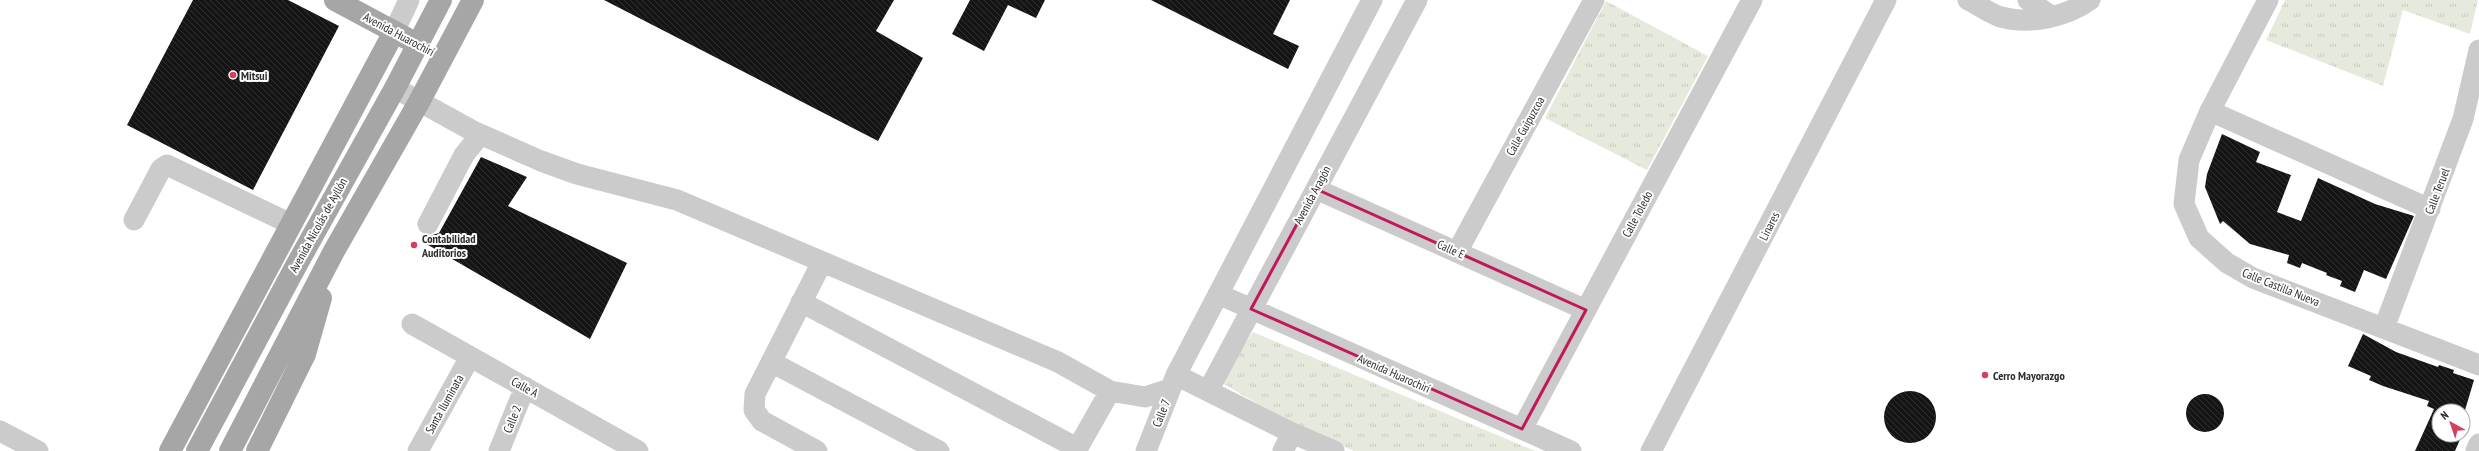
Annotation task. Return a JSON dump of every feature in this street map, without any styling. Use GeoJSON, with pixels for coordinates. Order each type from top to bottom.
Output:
{"type":"FeatureCollection","features":[{"type":"Feature","properties":{"kind":"main road","name":"Avenida Huarochirí"},"geometry":{"type":"LineString","coordinates":[[335,0],[442,58]]}},
{"type":"Feature","properties":{"kind":"main road","name":"Avenida Nicolás de Ayllón"},"geometry":{"type":"LineString","coordinates":[[197,451],[297,264],[395,88],[440,0]]}},
{"type":"Feature","properties":{"kind":"main road"},"geometry":{"type":"LineString","coordinates":[[230,451],[334,251],[419,102],[473,0]]}},
{"type":"Feature","properties":{"kind":"main road","name":"Avenida Nicolás de Ayllón"},"geometry":{"type":"LineString","coordinates":[[170,451],[394,32]]}},
{"type":"Feature","properties":{"kind":"main road"},"geometry":{"type":"LineString","coordinates":[[257,451],[305,354],[334,251]]}},
{"type":"Feature","properties":{"kind":"street","name":"Avenida Nicolás de Ayllón"},"geometry":{"type":"LineString","coordinates":[[394,32],[409,0]]}},
{"type":"Feature","properties":{"kind":"street"},"geometry":{"type":"LineString","coordinates":[[395,88],[480,134],[577,174],[677,200],[1058,362],[1110,392],[1146,397],[1173,382],[1372,0]]}},
{"type":"Feature","properties":{"kind":"street","name":"Avenida Aragón"},"geometry":{"type":"LineString","coordinates":[[1208,390],[1417,0]]}},
{"type":"Feature","properties":{"kind":"street","name":"Calle Guipuzcoa"},"geometry":{"type":"LineString","coordinates":[[1457,252],[1594,0]]}},
{"type":"Feature","properties":{"kind":"street","name":"Calle Toledo"},"geometry":{"type":"LineString","coordinates":[[1522,429],[1752,0]]}},
{"type":"Feature","properties":{"kind":"street","name":"Linares"},"geometry":{"type":"LineString","coordinates":[[1651,451],[1886,0]]}},
{"type":"Feature","properties":{"kind":"street"},"geometry":{"type":"LineString","coordinates":[[2028,0],[2051,16]]}},
{"type":"Feature","properties":{"kind":"street"},"geometry":{"type":"LineString","coordinates":[[1978,2],[2001,17],[2038,20],[2084,5],[2090,0]]}},
{"type":"Feature","properties":{"kind":"street","name":"Calle Castilla Nueva"},"geometry":{"type":"LineString","coordinates":[[2268,0],[2210,111],[2189,160],[2184,204],[2199,238],[2227,263],[2253,278],[2479,366]]}},
{"type":"Feature","properties":{"kind":"street","name":"Calle Teruel"},"geometry":{"type":"LineString","coordinates":[[2384,328],[2463,119],[2479,50]]}},
{"type":"Feature","properties":{"kind":"street"},"geometry":{"type":"LineString","coordinates":[[2210,111],[2430,209]]}},
{"type":"Feature","properties":{"kind":"street"},"geometry":{"type":"LineString","coordinates":[[428,224],[464,155],[480,134]]}},
{"type":"Feature","properties":{"kind":"street"},"geometry":{"type":"LineString","coordinates":[[134,220],[161,169],[167,165],[291,224]]}},
{"type":"Feature","properties":{"kind":"street","name":"Calle E"},"geometry":{"type":"LineString","coordinates":[[1316,189],[1586,310]]}},
{"type":"Feature","properties":{"kind":"street"},"geometry":{"type":"LineString","coordinates":[[817,451],[762,421],[754,410],[755,394],[822,262]]}},
{"type":"Feature","properties":{"kind":"street","name":"Avenida Huarochirí"},"geometry":{"type":"LineString","coordinates":[[1218,294],[1571,451]]}},
{"type":"Feature","properties":{"kind":"street"},"geometry":{"type":"LineString","coordinates":[[801,302],[1076,449],[1110,392]]}},
{"type":"Feature","properties":{"kind":"street","name":"Calle A"},"geometry":{"type":"LineString","coordinates":[[412,324],[638,451]]}},
{"type":"Feature","properties":{"kind":"street","name":"Santa Iluminata"},"geometry":{"type":"LineString","coordinates":[[418,451],[470,357]]}},
{"type":"Feature","properties":{"kind":"street"},"geometry":{"type":"LineString","coordinates":[[771,362],[939,451]]}},
{"type":"Feature","properties":{"kind":"street"},"geometry":{"type":"LineString","coordinates":[[1173,382],[1208,390],[1287,442],[1334,451]]}},
{"type":"Feature","properties":{"kind":"street","name":"Calle 7"},"geometry":{"type":"LineString","coordinates":[[1146,451],[1173,382]]}},
{"type":"Feature","properties":{"kind":"street","name":"Calle 2"},"geometry":{"type":"LineString","coordinates":[[500,451],[525,387]]}},
{"type":"Feature","properties":{"kind":"street"},"geometry":{"type":"LineString","coordinates":[[0,431],[38,451]]}},
{"type":"Feature","properties":{"kind":"street"},"geometry":{"type":"LineString","coordinates":[[2476,451],[2479,444]]}},
{"type":"Feature","properties":{"kind":"highlighted area"},"geometry":{"type":"Polygon","coordinates":[[[1316,189],[1586,310],[1522,429],[1251,309],[1316,189]]]}},
{"type":"Feature","properties":{"kind":"green space"},"geometry":{"type":"Polygon","coordinates":[[[2285,0],[2478,0],[2470,34],[2403,10],[2383,86],[2266,40],[2285,0]]]}},
{"type":"Feature","properties":{"kind":"green space"},"geometry":{"type":"Polygon","coordinates":[[[1606,1],[1708,56],[1647,170],[1545,118],[1606,1]]]}},
{"type":"Feature","properties":{"kind":"green space"},"geometry":{"type":"Polygon","coordinates":[[[1253,332],[1535,451],[1354,451],[1299,428],[1219,381],[1253,332]]]}},
{"type":"Feature","properties":{"kind":"building","name":"Mitsui"},"geometry":{"type":"Polygon","coordinates":[[[193,0],[288,0],[339,26],[253,190],[127,125],[193,0]]]}},
{"type":"Feature","properties":{"kind":"building"},"geometry":{"type":"Polygon","coordinates":[[[604,0],[894,0],[876,31],[923,58],[878,141],[604,0]]]}},
{"type":"Feature","properties":{"kind":"building"},"geometry":{"type":"Polygon","coordinates":[[[970,0],[1045,0],[1036,18],[1008,5],[984,51],[952,34],[970,0]]]}},
{"type":"Feature","properties":{"kind":"building"},"geometry":{"type":"Polygon","coordinates":[[[1151,0],[1290,0],[1273,34],[1299,46],[1288,69],[1151,0]]]}},
{"type":"Feature","properties":{"kind":"building"},"geometry":{"type":"Polygon","coordinates":[[[2222,134],[2260,152],[2256,162],[2291,175],[2277,212],[2301,221],[2318,178],[2375,204],[2414,216],[2386,279],[2364,270],[2355,292],[2340,286],[2342,281],[2326,275],[2327,273],[2302,263],[2300,268],[2287,263],[2289,255],[2250,244],[2223,221],[2220,224],[2205,187],[2207,174],[2222,134]]]}},
{"type":"Feature","properties":{"kind":"building"},"geometry":{"type":"Polygon","coordinates":[[[481,157],[527,177],[508,206],[627,263],[590,339],[423,242],[429,236],[439,233],[481,157]]]}},
{"type":"Feature","properties":{"kind":"building"},"geometry":{"type":"Polygon","coordinates":[[[2363,334],[2396,352],[2438,367],[2439,365],[2454,370],[2453,373],[2474,380],[2467,403],[2431,403],[2431,408],[2427,406],[2429,401],[2369,380],[2371,376],[2348,366],[2363,334]]]}},
{"type":"Feature","properties":{"kind":"building"},"geometry":{"type":"Polygon","coordinates":[[[1905,391],[1915,391],[1929,398],[1936,412],[1936,422],[1929,436],[1915,443],[1905,443],[1895,439],[1888,432],[1884,422],[1884,412],[1888,402],[1895,395],[1905,391]]]}},
{"type":"Feature","properties":{"kind":"building"},"geometry":{"type":"Polygon","coordinates":[[[2201,394],[2209,394],[2216,397],[2221,402],[2224,413],[2221,424],[2216,429],[2209,432],[2201,432],[2194,429],[2189,424],[2186,417],[2186,409],[2189,402],[2194,397],[2201,394]]]}},
{"type":"Feature","properties":{"kind":"building"},"geometry":{"type":"Polygon","coordinates":[[[2431,416],[2431,443],[2458,443],[2455,451],[2415,451],[2431,416]]]}},
{"type":"Feature","properties":{"kind":"place","name":"Mitsui"},"geometry":{"type":"Point","coordinates":[233,75]}},
{"type":"Feature","properties":{"kind":"place","name":"Contabilidad Auditorios"},"geometry":{"type":"Point","coordinates":[414,245]}},
{"type":"Feature","properties":{"kind":"place","name":"Cerro Mayorazgo"},"geometry":{"type":"Point","coordinates":[1985,375]}}]}
